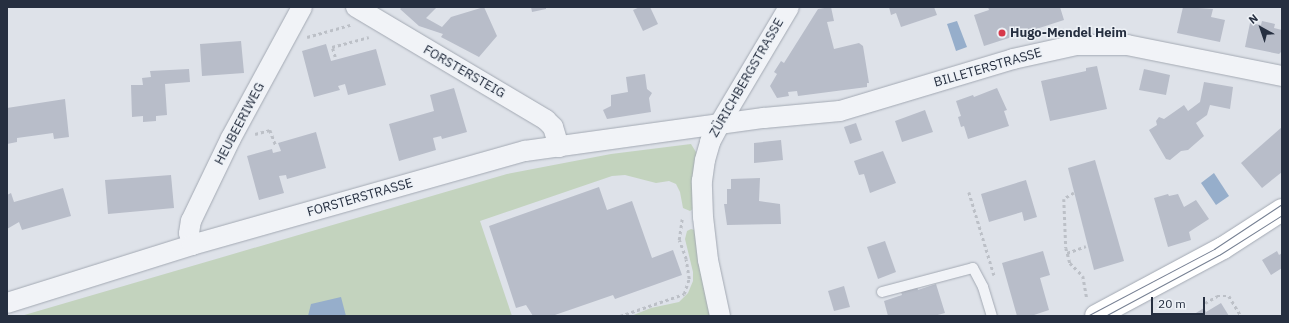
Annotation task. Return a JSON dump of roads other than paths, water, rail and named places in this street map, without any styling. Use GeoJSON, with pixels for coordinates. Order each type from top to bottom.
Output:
{"type":"FeatureCollection","features":[{"type":"Feature","properties":{"kind":"street","name":"HEUBEERIWEG"},"geometry":{"type":"LineString","coordinates":[[192,245],[189,233],[191,221],[231,138],[284,44],[302,7]]}},
{"type":"Feature","properties":{"kind":"street","name":"FORSTERSTEIG"},"geometry":{"type":"LineString","coordinates":[[356,7],[546,120],[553,127],[559,147]]}},
{"type":"Feature","properties":{"kind":"street","name":"ZÜRICHBERGSTRASSE"},"geometry":{"type":"LineString","coordinates":[[720,316],[708,260],[702,181],[707,152],[719,125],[789,7]]}},
{"type":"Feature","properties":{"kind":"street","name":"BILLETERSTRASSE"},"geometry":{"type":"LineString","coordinates":[[719,125],[840,111],[1013,59],[1076,45],[1127,45],[1282,76]]}},
{"type":"Feature","properties":{"kind":"street","name":"FORSTERSTRASSE"},"geometry":{"type":"LineString","coordinates":[[7,303],[192,245],[525,151],[719,125]]}},
{"type":"Feature","properties":{"kind":"street"},"geometry":{"type":"LineString","coordinates":[[1092,308],[1223,248],[1282,210]]}},
{"type":"Feature","properties":{"kind":"lane"},"geometry":{"type":"LineString","coordinates":[[882,292],[974,268],[983,287],[992,316]]}},
{"type":"Feature","properties":{"kind":"water"},"geometry":{"type":"Polygon","coordinates":[[[957,21],[967,47],[956,51],[947,24],[957,21]]]}},
{"type":"Feature","properties":{"kind":"water"},"geometry":{"type":"Polygon","coordinates":[[[1214,173],[1229,196],[1216,205],[1201,183],[1214,173]]]}},
{"type":"Feature","properties":{"kind":"water"},"geometry":{"type":"Polygon","coordinates":[[[341,297],[346,316],[308,316],[311,304],[341,297]]]}},
{"type":"Feature","properties":{"kind":"tram line"},"geometry":{"type":"LineString","coordinates":[[1087,316],[1214,249],[1282,204]]}},
{"type":"Feature","properties":{"kind":"tram line"},"geometry":{"type":"LineString","coordinates":[[1105,316],[1219,255],[1282,215]]}},
{"type":"Feature","properties":{"kind":"place","name":"Hugo-Mendel Heim"},"geometry":{"type":"Point","coordinates":[1002,33]}}]}
